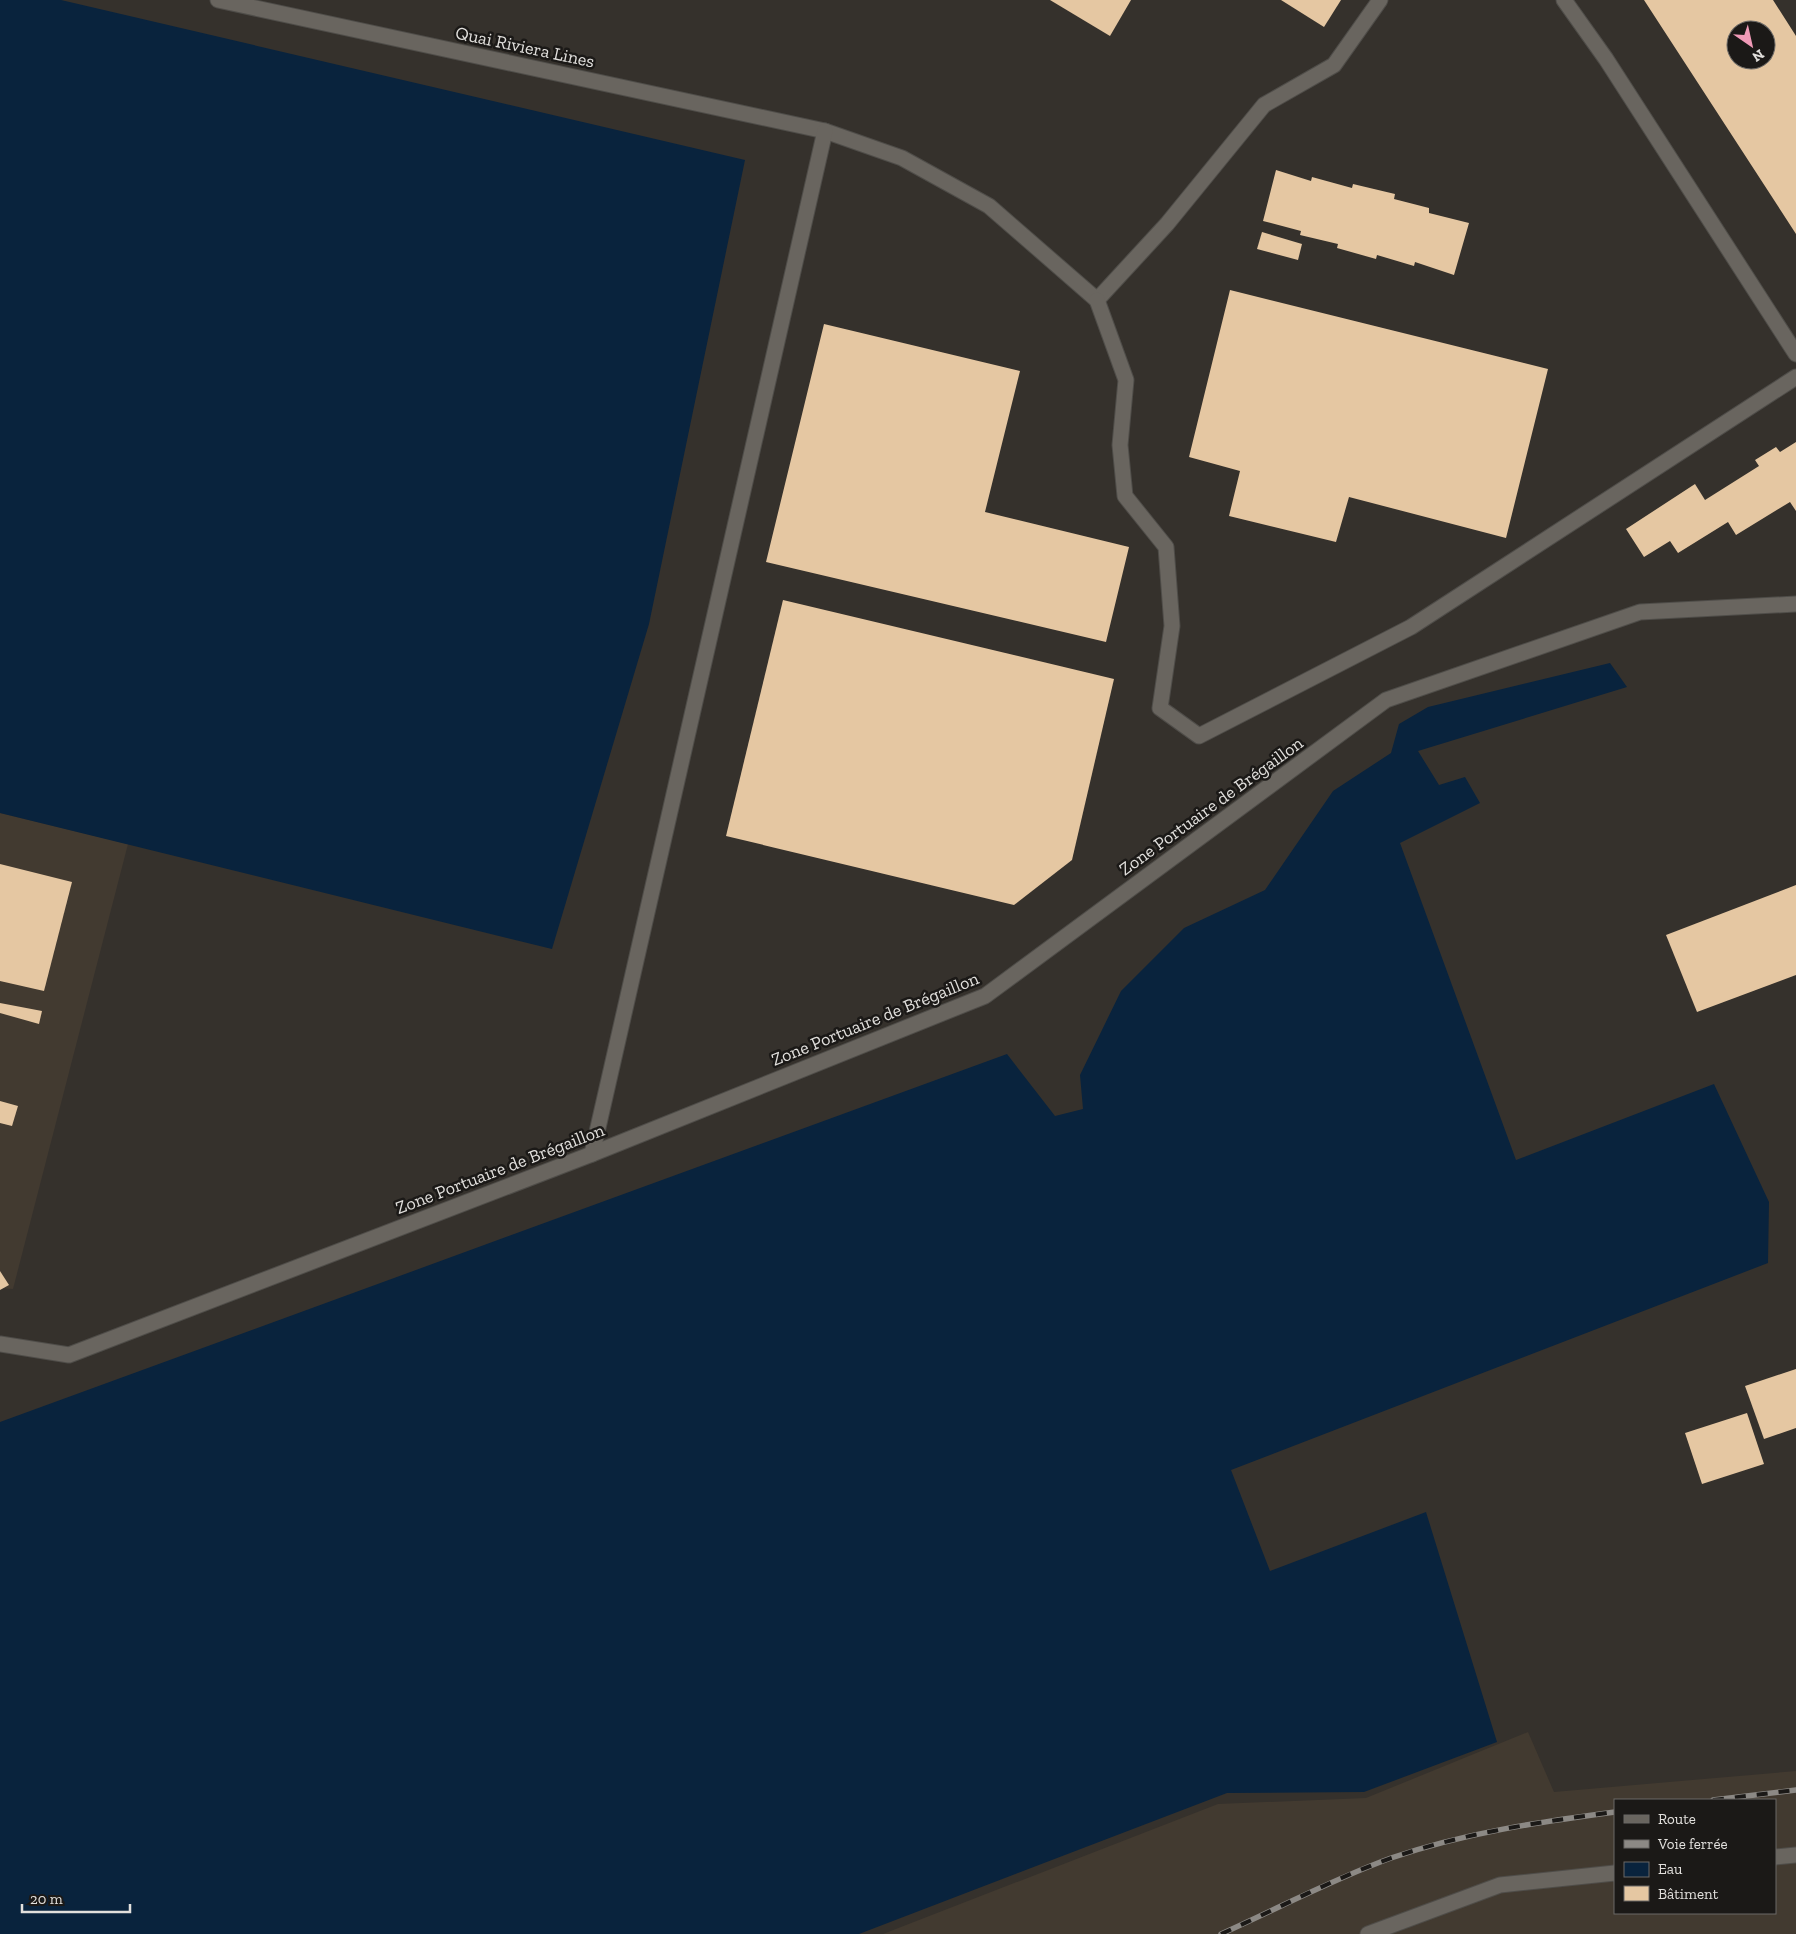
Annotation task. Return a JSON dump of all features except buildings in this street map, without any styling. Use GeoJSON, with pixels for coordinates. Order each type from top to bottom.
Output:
{"type":"FeatureCollection","features":[{"type":"Feature","properties":{"kind":"street","name":"Quai Riviera Lines"},"geometry":{"type":"LineString","coordinates":[[218,0],[825,131],[902,158],[989,206],[1097,300]]}},
{"type":"Feature","properties":{"kind":"street"},"geometry":{"type":"LineString","coordinates":[[1380,0],[1334,65],[1264,105],[1167,224],[1097,300],[1126,380],[1120,445],[1125,496],[1166,547],[1172,626],[1160,708],[1199,736],[1410,627],[1796,376]]}},
{"type":"Feature","properties":{"kind":"street"},"geometry":{"type":"LineString","coordinates":[[1564,0],[1606,59],[1796,354]]}},
{"type":"Feature","properties":{"kind":"street"},"geometry":{"type":"LineString","coordinates":[[592,1154],[825,131]]}},
{"type":"Feature","properties":{"kind":"street","name":"Zone Portuaire de Brégaillon"},"geometry":{"type":"LineString","coordinates":[[0,1344],[69,1355],[592,1154],[985,996],[1386,700],[1640,612],[1796,604]]}},
{"type":"Feature","properties":{"kind":"street"},"geometry":{"type":"LineString","coordinates":[[1776,1857],[1796,1855]]}},
{"type":"Feature","properties":{"kind":"street"},"geometry":{"type":"LineString","coordinates":[[1368,1934],[1500,1885],[1614,1873]]}},
{"type":"Feature","properties":{"kind":"shaded area"},"geometry":{"type":"Polygon","coordinates":[[[0,813],[128,844],[13,1289],[0,1288],[0,813]]]}},
{"type":"Feature","properties":{"kind":"shaded area"},"geometry":{"type":"Polygon","coordinates":[[[1528,1732],[1554,1792],[1796,1771],[1796,1934],[883,1934],[1218,1804],[1366,1798],[1528,1732]]]}},
{"type":"Feature","properties":{"kind":"water"},"geometry":{"type":"Polygon","coordinates":[[[0,0],[61,0],[745,160],[649,624],[552,949],[0,813],[0,0]]]}},
{"type":"Feature","properties":{"kind":"water"},"geometry":{"type":"Polygon","coordinates":[[[1610,663],[1627,687],[1418,751],[1439,785],[1465,777],[1480,803],[1400,843],[1516,1160],[1714,1084],[1769,1202],[1768,1263],[1231,1470],[1270,1571],[1426,1512],[1497,1742],[1364,1792],[1227,1793],[859,1934],[0,1934],[0,1422],[1007,1054],[1055,1116],[1083,1109],[1080,1075],[1121,991],[1184,928],[1265,890],[1333,791],[1391,753],[1399,724],[1428,707],[1610,663]]]}},
{"type":"Feature","properties":{"kind":"railway"},"geometry":{"type":"LineString","coordinates":[[1721,1799],[1796,1790]]}},
{"type":"Feature","properties":{"kind":"railway"},"geometry":{"type":"LineString","coordinates":[[1221,1934],[1348,1875],[1418,1849],[1502,1829],[1614,1812]]}}]}
